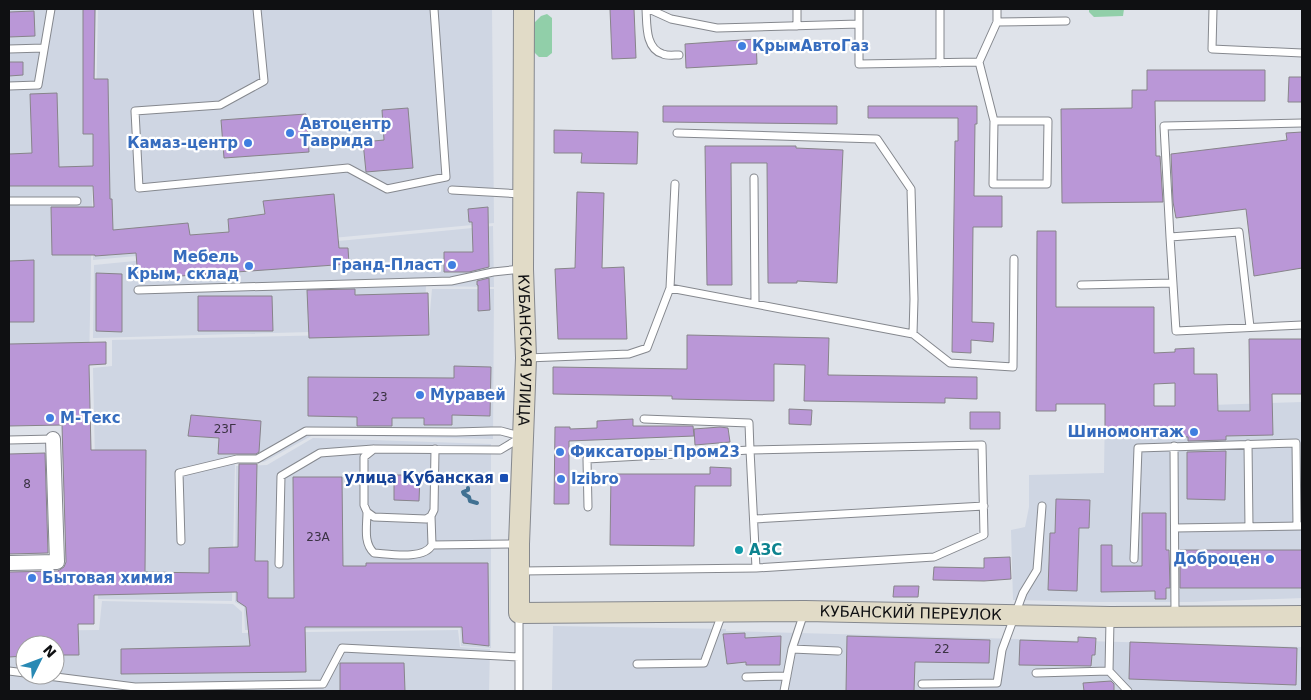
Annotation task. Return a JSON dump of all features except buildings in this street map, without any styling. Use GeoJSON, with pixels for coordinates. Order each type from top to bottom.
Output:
{"type":"FeatureCollection","features":[{"type":"Feature","properties":{"kind":"main road","name":"КУБАНСКАЯ УЛИЦА"},"geometry":{"type":"LineString","coordinates":[[519,613],[526,358],[524,9]]}},
{"type":"Feature","properties":{"kind":"main road","name":"КУБАНСКИЙ ПЕРЕУЛОК"},"geometry":{"type":"LineString","coordinates":[[519,613],[805,611],[1110,617],[1302,616]]}},
{"type":"Feature","properties":{"kind":"street"},"geometry":{"type":"LineString","coordinates":[[9,563],[56,562],[53,439]]}},
{"type":"Feature","properties":{"kind":"lane"},"geometry":{"type":"LineString","coordinates":[[9,86],[38,85],[51,9]]}},
{"type":"Feature","properties":{"kind":"lane"},"geometry":{"type":"LineString","coordinates":[[257,9],[264,81],[220,105],[135,111],[139,188],[348,168],[386,188],[446,177],[434,9]]}},
{"type":"Feature","properties":{"kind":"lane"},"geometry":{"type":"LineString","coordinates":[[679,55],[663,54],[654,49],[648,39],[647,9],[672,19],[717,28],[859,24]]}},
{"type":"Feature","properties":{"kind":"lane"},"geometry":{"type":"LineString","coordinates":[[797,9],[797,26]]}},
{"type":"Feature","properties":{"kind":"lane"},"geometry":{"type":"LineString","coordinates":[[859,9],[860,64],[979,62]]}},
{"type":"Feature","properties":{"kind":"lane"},"geometry":{"type":"LineString","coordinates":[[940,9],[940,63]]}},
{"type":"Feature","properties":{"kind":"lane"},"geometry":{"type":"LineString","coordinates":[[994,121],[1048,121],[1047,184],[993,184],[994,121],[979,62],[998,22],[997,9]]}},
{"type":"Feature","properties":{"kind":"lane"},"geometry":{"type":"LineString","coordinates":[[1213,9],[1212,49],[1302,53]]}},
{"type":"Feature","properties":{"kind":"lane"},"geometry":{"type":"LineString","coordinates":[[998,22],[1066,21]]}},
{"type":"Feature","properties":{"kind":"lane"},"geometry":{"type":"LineString","coordinates":[[9,49],[44,48]]}},
{"type":"Feature","properties":{"kind":"lane"},"geometry":{"type":"LineString","coordinates":[[1302,124],[1164,126],[1176,331],[1302,325]]}},
{"type":"Feature","properties":{"kind":"lane"},"geometry":{"type":"LineString","coordinates":[[677,133],[877,140],[910,189],[914,298],[913,334]]}},
{"type":"Feature","properties":{"kind":"lane"},"geometry":{"type":"LineString","coordinates":[[754,178],[755,303]]}},
{"type":"Feature","properties":{"kind":"lane"},"geometry":{"type":"LineString","coordinates":[[526,358],[629,354],[647,348],[670,288],[675,184]]}},
{"type":"Feature","properties":{"kind":"lane"},"geometry":{"type":"LineString","coordinates":[[452,190],[524,194]]}},
{"type":"Feature","properties":{"kind":"lane"},"geometry":{"type":"LineString","coordinates":[[9,201],[77,201]]}},
{"type":"Feature","properties":{"kind":"lane"},"geometry":{"type":"LineString","coordinates":[[1170,237],[1239,232],[1250,328]]}},
{"type":"Feature","properties":{"kind":"lane"},"geometry":{"type":"LineString","coordinates":[[670,288],[913,334],[950,363],[1013,367],[1014,259]]}},
{"type":"Feature","properties":{"kind":"lane"},"geometry":{"type":"LineString","coordinates":[[138,290],[451,281],[494,272],[524,269]]}},
{"type":"Feature","properties":{"kind":"lane"},"geometry":{"type":"LineString","coordinates":[[1081,285],[1173,283]]}},
{"type":"Feature","properties":{"kind":"lane"},"geometry":{"type":"LineString","coordinates":[[644,419],[748,423],[755,519],[756,568]]}},
{"type":"Feature","properties":{"kind":"lane"},"geometry":{"type":"LineString","coordinates":[[181,542],[179,474],[237,459],[257,459],[306,431],[496,431],[523,437]]}},
{"type":"Feature","properties":{"kind":"lane"},"geometry":{"type":"LineString","coordinates":[[279,564],[280,476],[320,453],[374,449],[500,450],[523,437]]}},
{"type":"Feature","properties":{"kind":"lane"},"geometry":{"type":"LineString","coordinates":[[9,440],[53,439]]}},
{"type":"Feature","properties":{"kind":"lane"},"geometry":{"type":"LineString","coordinates":[[1134,560],[1138,448],[1296,443],[1300,526],[1175,528]]}},
{"type":"Feature","properties":{"kind":"lane"},"geometry":{"type":"LineString","coordinates":[[1248,444],[1249,527]]}},
{"type":"Feature","properties":{"kind":"lane"},"geometry":{"type":"LineString","coordinates":[[520,571],[756,568],[934,557],[984,535],[982,445],[750,450],[587,459],[588,506]]}},
{"type":"Feature","properties":{"kind":"lane"},"geometry":{"type":"LineString","coordinates":[[1174,446],[1175,617]]}},
{"type":"Feature","properties":{"kind":"lane"},"geometry":{"type":"LineString","coordinates":[[374,449],[364,457],[364,505],[367,512],[366,541],[369,548],[374,553],[420,555],[430,549],[432,545],[431,516],[434,510],[435,449]]}},
{"type":"Feature","properties":{"kind":"lane"},"geometry":{"type":"LineString","coordinates":[[755,519],[984,506]]}},
{"type":"Feature","properties":{"kind":"lane"},"geometry":{"type":"LineString","coordinates":[[922,684],[997,682],[1002,650],[1023,593],[1037,570],[1042,506]]}},
{"type":"Feature","properties":{"kind":"lane"},"geometry":{"type":"LineString","coordinates":[[367,512],[374,517],[426,519],[431,516]]}},
{"type":"Feature","properties":{"kind":"lane"},"geometry":{"type":"LineString","coordinates":[[432,545],[520,544]]}},
{"type":"Feature","properties":{"kind":"lane"},"geometry":{"type":"LineString","coordinates":[[638,664],[704,663],[723,611]]}},
{"type":"Feature","properties":{"kind":"lane"},"geometry":{"type":"LineString","coordinates":[[784,691],[792,649],[805,611]]}},
{"type":"Feature","properties":{"kind":"lane","name":"КУБАНСКАЯ УЛИЦА"},"geometry":{"type":"LineString","coordinates":[[519,613],[519,691]]}},
{"type":"Feature","properties":{"kind":"lane"},"geometry":{"type":"LineString","coordinates":[[1110,617],[1109,670],[1128,691]]}},
{"type":"Feature","properties":{"kind":"lane"},"geometry":{"type":"LineString","coordinates":[[65,678],[134,687],[323,684],[342,648],[519,657]]}},
{"type":"Feature","properties":{"kind":"lane"},"geometry":{"type":"LineString","coordinates":[[792,649],[838,651]]}},
{"type":"Feature","properties":{"kind":"lane"},"geometry":{"type":"LineString","coordinates":[[1036,673],[1109,670]]}},
{"type":"Feature","properties":{"kind":"lane"},"geometry":{"type":"LineString","coordinates":[[746,677],[786,676]]}},
{"type":"Feature","properties":{"kind":"shaded area"},"geometry":{"type":"Polygon","coordinates":[[[9,9],[96,9],[89,366],[9,367],[9,9]]]}},
{"type":"Feature","properties":{"kind":"shaded area"},"geometry":{"type":"Polygon","coordinates":[[[98,9],[492,9],[494,223],[93,260],[98,9]]]}},
{"type":"Feature","properties":{"kind":"shaded area"},"geometry":{"type":"Polygon","coordinates":[[[493,226],[494,287],[426,286],[424,329],[93,338],[94,265],[493,226]]]}},
{"type":"Feature","properties":{"kind":"shaded area"},"geometry":{"type":"Polygon","coordinates":[[[432,289],[494,289],[493,439],[313,435],[264,462],[235,463],[232,601],[98,599],[93,368],[112,366],[112,340],[428,333],[432,289]]]}},
{"type":"Feature","properties":{"kind":"shaded area"},"geometry":{"type":"Polygon","coordinates":[[[1302,402],[1302,598],[1194,602],[1013,600],[1011,530],[1025,527],[1029,507],[1029,475],[1104,473],[1105,405],[1180,406],[1302,402]]]}},
{"type":"Feature","properties":{"kind":"shaded area"},"geometry":{"type":"Polygon","coordinates":[[[313,438],[491,444],[491,648],[461,646],[460,628],[245,630],[244,607],[235,602],[236,466],[267,465],[313,438]]]}},
{"type":"Feature","properties":{"kind":"shaded area"},"geometry":{"type":"Polygon","coordinates":[[[102,601],[233,604],[242,612],[242,633],[458,630],[460,647],[490,649],[489,691],[9,691],[9,631],[99,630],[102,601]]]}},
{"type":"Feature","properties":{"kind":"shaded area"},"geometry":{"type":"Polygon","coordinates":[[[553,626],[726,629],[726,631],[1302,647],[1302,691],[552,691],[553,626]]]}},
{"type":"Feature","properties":{"kind":"green space"},"geometry":{"type":"Polygon","coordinates":[[[1089,9],[1124,9],[1123,16],[1094,17],[1089,12],[1089,9]]]}},
{"type":"Feature","properties":{"kind":"green space"},"geometry":{"type":"Polygon","coordinates":[[[547,14],[552,18],[552,53],[547,57],[539,57],[534,52],[534,23],[541,16],[547,14]]]}},
{"type":"Feature","properties":{"kind":"waterway"},"geometry":{"type":"LineString","coordinates":[[469,478],[470,474]]}},
{"type":"Feature","properties":{"kind":"waterway"},"geometry":{"type":"LineString","coordinates":[[468,488],[468,490],[463,492],[464,494],[469,497],[470,501],[477,503]]}},
{"type":"Feature","properties":{"kind":"place","name":"КрымАвтоГаз"},"geometry":{"type":"Point","coordinates":[742,46]}},
{"type":"Feature","properties":{"kind":"place","name":"Автоцентр Таврида"},"geometry":{"type":"Point","coordinates":[290,133]}},
{"type":"Feature","properties":{"kind":"place","name":"Камаз-центр"},"geometry":{"type":"Point","coordinates":[248,143]}},
{"type":"Feature","properties":{"kind":"place","name":"Гранд-Пласт"},"geometry":{"type":"Point","coordinates":[452,265]}},
{"type":"Feature","properties":{"kind":"place","name":"Мебель Крым, склад"},"geometry":{"type":"Point","coordinates":[249,266]}},
{"type":"Feature","properties":{"kind":"place","name":"Муравей"},"geometry":{"type":"Point","coordinates":[420,395]}},
{"type":"Feature","properties":{"kind":"place","name":"М-Текс"},"geometry":{"type":"Point","coordinates":[50,418]}},
{"type":"Feature","properties":{"kind":"place","name":"Шиномонтаж"},"geometry":{"type":"Point","coordinates":[1194,432]}},
{"type":"Feature","properties":{"kind":"place","name":"Фиксаторы Пром23"},"geometry":{"type":"Point","coordinates":[560,452]}},
{"type":"Feature","properties":{"kind":"place","name":"улица Кубанская"},"geometry":{"type":"Point","coordinates":[504,478]}},
{"type":"Feature","properties":{"kind":"place","name":"Izibro"},"geometry":{"type":"Point","coordinates":[561,479]}},
{"type":"Feature","properties":{"kind":"place","name":"АЗС"},"geometry":{"type":"Point","coordinates":[739,550]}},
{"type":"Feature","properties":{"kind":"place","name":"Доброцен"},"geometry":{"type":"Point","coordinates":[1270,559]}},
{"type":"Feature","properties":{"kind":"place","name":"Бытовая химия"},"geometry":{"type":"Point","coordinates":[32,578]}}]}
